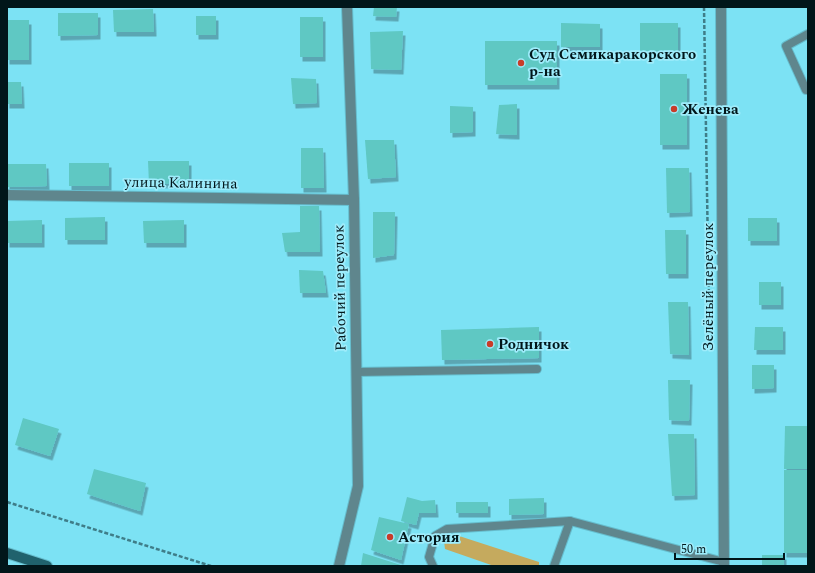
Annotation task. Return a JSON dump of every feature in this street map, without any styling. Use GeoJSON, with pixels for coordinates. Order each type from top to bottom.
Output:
{"type":"FeatureCollection","features":[{"type":"Feature","properties":{"kind":"main road"},"geometry":{"type":"LineString","coordinates":[[7,553],[47,566]]}},
{"type":"Feature","properties":{"kind":"street","name":"Рабочий переулок"},"geometry":{"type":"LineString","coordinates":[[339,566],[358,486],[354,200],[347,7]]}},
{"type":"Feature","properties":{"kind":"street","name":"Зелёный переулок"},"geometry":{"type":"LineString","coordinates":[[722,7],[724,564]]}},
{"type":"Feature","properties":{"kind":"street","name":"улица Калинина"},"geometry":{"type":"LineString","coordinates":[[7,196],[354,200]]}},
{"type":"Feature","properties":{"kind":"lane"},"geometry":{"type":"LineString","coordinates":[[808,34],[786,46],[806,90],[808,90]]}},
{"type":"Feature","properties":{"kind":"lane"},"geometry":{"type":"LineString","coordinates":[[356,372],[537,369]]}},
{"type":"Feature","properties":{"kind":"lane"},"geometry":{"type":"LineString","coordinates":[[434,566],[429,557],[435,536],[447,529],[570,521],[724,564]]}},
{"type":"Feature","properties":{"kind":"lane"},"geometry":{"type":"LineString","coordinates":[[554,566],[570,521]]}},
{"type":"Feature","properties":{"kind":"path"},"geometry":{"type":"LineString","coordinates":[[704,7],[709,318]]}},
{"type":"Feature","properties":{"kind":"path"},"geometry":{"type":"LineString","coordinates":[[7,502],[211,566]]}},
{"type":"Feature","properties":{"kind":"shaded area"},"geometry":{"type":"Polygon","coordinates":[[[456,535],[539,562],[539,566],[494,566],[445,549],[444,541],[456,535]]]}},
{"type":"Feature","properties":{"kind":"building"},"geometry":{"type":"Polygon","coordinates":[[[374,7],[397,7],[396,17],[373,16],[374,7]]]}},
{"type":"Feature","properties":{"kind":"building"},"geometry":{"type":"Polygon","coordinates":[[[153,9],[154,32],[114,32],[113,10],[153,9]]]}},
{"type":"Feature","properties":{"kind":"building"},"geometry":{"type":"Polygon","coordinates":[[[58,13],[98,13],[98,35],[58,36],[58,13]]]}},
{"type":"Feature","properties":{"kind":"building"},"geometry":{"type":"Polygon","coordinates":[[[196,16],[216,16],[216,35],[196,35],[196,16]]]}},
{"type":"Feature","properties":{"kind":"building"},"geometry":{"type":"Polygon","coordinates":[[[300,17],[323,17],[323,57],[300,57],[300,17]]]}},
{"type":"Feature","properties":{"kind":"building"},"geometry":{"type":"Polygon","coordinates":[[[7,20],[29,20],[29,60],[7,60],[7,20]]]}},
{"type":"Feature","properties":{"kind":"building"},"geometry":{"type":"Polygon","coordinates":[[[561,23],[600,24],[600,47],[561,47],[561,23]]]}},
{"type":"Feature","properties":{"kind":"building"},"geometry":{"type":"Polygon","coordinates":[[[640,23],[678,23],[678,52],[640,51],[640,23]]]}},
{"type":"Feature","properties":{"kind":"building"},"geometry":{"type":"Polygon","coordinates":[[[403,31],[401,70],[371,69],[370,32],[403,31]]]}},
{"type":"Feature","properties":{"kind":"building","name":"Суд Семикаракорского р-на"},"geometry":{"type":"Polygon","coordinates":[[[485,41],[557,41],[557,85],[485,85],[485,41]]]}},
{"type":"Feature","properties":{"kind":"building","name":"Женева"},"geometry":{"type":"Polygon","coordinates":[[[660,74],[687,74],[687,145],[660,145],[660,74]]]}},
{"type":"Feature","properties":{"kind":"building"},"geometry":{"type":"Polygon","coordinates":[[[291,78],[316,79],[317,103],[293,104],[291,78]]]}},
{"type":"Feature","properties":{"kind":"building"},"geometry":{"type":"Polygon","coordinates":[[[7,82],[21,82],[22,104],[7,104],[7,82]]]}},
{"type":"Feature","properties":{"kind":"building"},"geometry":{"type":"Polygon","coordinates":[[[517,104],[517,135],[496,134],[499,105],[517,104]]]}},
{"type":"Feature","properties":{"kind":"building"},"geometry":{"type":"Polygon","coordinates":[[[450,106],[473,107],[473,132],[450,133],[450,106]]]}},
{"type":"Feature","properties":{"kind":"building"},"geometry":{"type":"Polygon","coordinates":[[[365,140],[394,140],[396,177],[368,179],[365,140]]]}},
{"type":"Feature","properties":{"kind":"building"},"geometry":{"type":"Polygon","coordinates":[[[301,148],[323,148],[324,188],[301,188],[301,148]]]}},
{"type":"Feature","properties":{"kind":"building"},"geometry":{"type":"Polygon","coordinates":[[[148,161],[189,161],[189,183],[149,184],[148,161]]]}},
{"type":"Feature","properties":{"kind":"building"},"geometry":{"type":"Polygon","coordinates":[[[69,163],[109,163],[109,186],[69,186],[69,163]]]}},
{"type":"Feature","properties":{"kind":"building"},"geometry":{"type":"Polygon","coordinates":[[[7,164],[46,164],[47,186],[7,187],[7,164]]]}},
{"type":"Feature","properties":{"kind":"building"},"geometry":{"type":"Polygon","coordinates":[[[666,168],[689,168],[690,212],[667,213],[666,168]]]}},
{"type":"Feature","properties":{"kind":"building"},"geometry":{"type":"Polygon","coordinates":[[[300,206],[319,206],[320,252],[285,252],[282,233],[300,232],[300,206]]]}},
{"type":"Feature","properties":{"kind":"building"},"geometry":{"type":"Polygon","coordinates":[[[373,212],[395,212],[394,255],[373,258],[373,212]]]}},
{"type":"Feature","properties":{"kind":"building"},"geometry":{"type":"Polygon","coordinates":[[[105,217],[105,240],[65,240],[65,218],[105,217]]]}},
{"type":"Feature","properties":{"kind":"building"},"geometry":{"type":"Polygon","coordinates":[[[748,218],[777,218],[777,241],[748,241],[748,218]]]}},
{"type":"Feature","properties":{"kind":"building"},"geometry":{"type":"Polygon","coordinates":[[[42,220],[42,243],[7,243],[7,221],[42,220]]]}},
{"type":"Feature","properties":{"kind":"building"},"geometry":{"type":"Polygon","coordinates":[[[184,220],[184,243],[144,243],[143,221],[184,220]]]}},
{"type":"Feature","properties":{"kind":"building"},"geometry":{"type":"Polygon","coordinates":[[[665,230],[686,230],[686,274],[666,274],[665,230]]]}},
{"type":"Feature","properties":{"kind":"building"},"geometry":{"type":"Polygon","coordinates":[[[299,270],[323,271],[326,293],[300,293],[299,270]]]}},
{"type":"Feature","properties":{"kind":"building"},"geometry":{"type":"Polygon","coordinates":[[[759,282],[781,282],[781,305],[759,305],[759,282]]]}},
{"type":"Feature","properties":{"kind":"building"},"geometry":{"type":"Polygon","coordinates":[[[668,302],[688,302],[689,355],[670,354],[668,302]]]}},
{"type":"Feature","properties":{"kind":"building","name":"Родничок"},"geometry":{"type":"Polygon","coordinates":[[[539,327],[539,358],[442,360],[441,330],[539,327]]]}},
{"type":"Feature","properties":{"kind":"building"},"geometry":{"type":"Polygon","coordinates":[[[755,327],[783,327],[783,350],[754,350],[755,327]]]}},
{"type":"Feature","properties":{"kind":"building"},"geometry":{"type":"Polygon","coordinates":[[[752,365],[774,365],[774,388],[752,389],[752,365]]]}},
{"type":"Feature","properties":{"kind":"building"},"geometry":{"type":"Polygon","coordinates":[[[668,380],[690,380],[689,421],[669,420],[668,380]]]}},
{"type":"Feature","properties":{"kind":"building"},"geometry":{"type":"Polygon","coordinates":[[[23,418],[59,429],[50,456],[15,445],[23,418]]]}},
{"type":"Feature","properties":{"kind":"building"},"geometry":{"type":"Polygon","coordinates":[[[785,426],[808,426],[808,469],[784,469],[785,426]]]}},
{"type":"Feature","properties":{"kind":"building"},"geometry":{"type":"Polygon","coordinates":[[[668,434],[694,434],[695,495],[672,496],[668,434]]]}},
{"type":"Feature","properties":{"kind":"building"},"geometry":{"type":"Polygon","coordinates":[[[94,469],[146,483],[140,511],[87,494],[94,469]]]}},
{"type":"Feature","properties":{"kind":"building"},"geometry":{"type":"Polygon","coordinates":[[[784,470],[808,470],[808,553],[784,553],[784,470]]]}},
{"type":"Feature","properties":{"kind":"building"},"geometry":{"type":"Polygon","coordinates":[[[407,497],[422,501],[435,500],[436,513],[419,513],[416,525],[401,521],[407,497]]]}},
{"type":"Feature","properties":{"kind":"building"},"geometry":{"type":"Polygon","coordinates":[[[544,498],[544,514],[509,515],[509,499],[544,498]]]}},
{"type":"Feature","properties":{"kind":"building"},"geometry":{"type":"Polygon","coordinates":[[[456,502],[488,502],[488,513],[456,513],[456,502]]]}},
{"type":"Feature","properties":{"kind":"building","name":"Астория"},"geometry":{"type":"Polygon","coordinates":[[[379,517],[409,524],[401,560],[371,550],[379,517]]]}},
{"type":"Feature","properties":{"kind":"building"},"geometry":{"type":"Polygon","coordinates":[[[363,553],[404,566],[361,566],[363,553]]]}},
{"type":"Feature","properties":{"kind":"building"},"geometry":{"type":"Polygon","coordinates":[[[762,555],[784,555],[784,566],[762,566],[762,555]]]}},
{"type":"Feature","properties":{"kind":"place","name":"Суд Семикаракорского р-на"},"geometry":{"type":"Point","coordinates":[521,63]}},
{"type":"Feature","properties":{"kind":"place","name":"Женева"},"geometry":{"type":"Point","coordinates":[674,109]}},
{"type":"Feature","properties":{"kind":"place","name":"Родничок"},"geometry":{"type":"Point","coordinates":[490,344]}},
{"type":"Feature","properties":{"kind":"place","name":"Астория"},"geometry":{"type":"Point","coordinates":[390,537]}}]}
